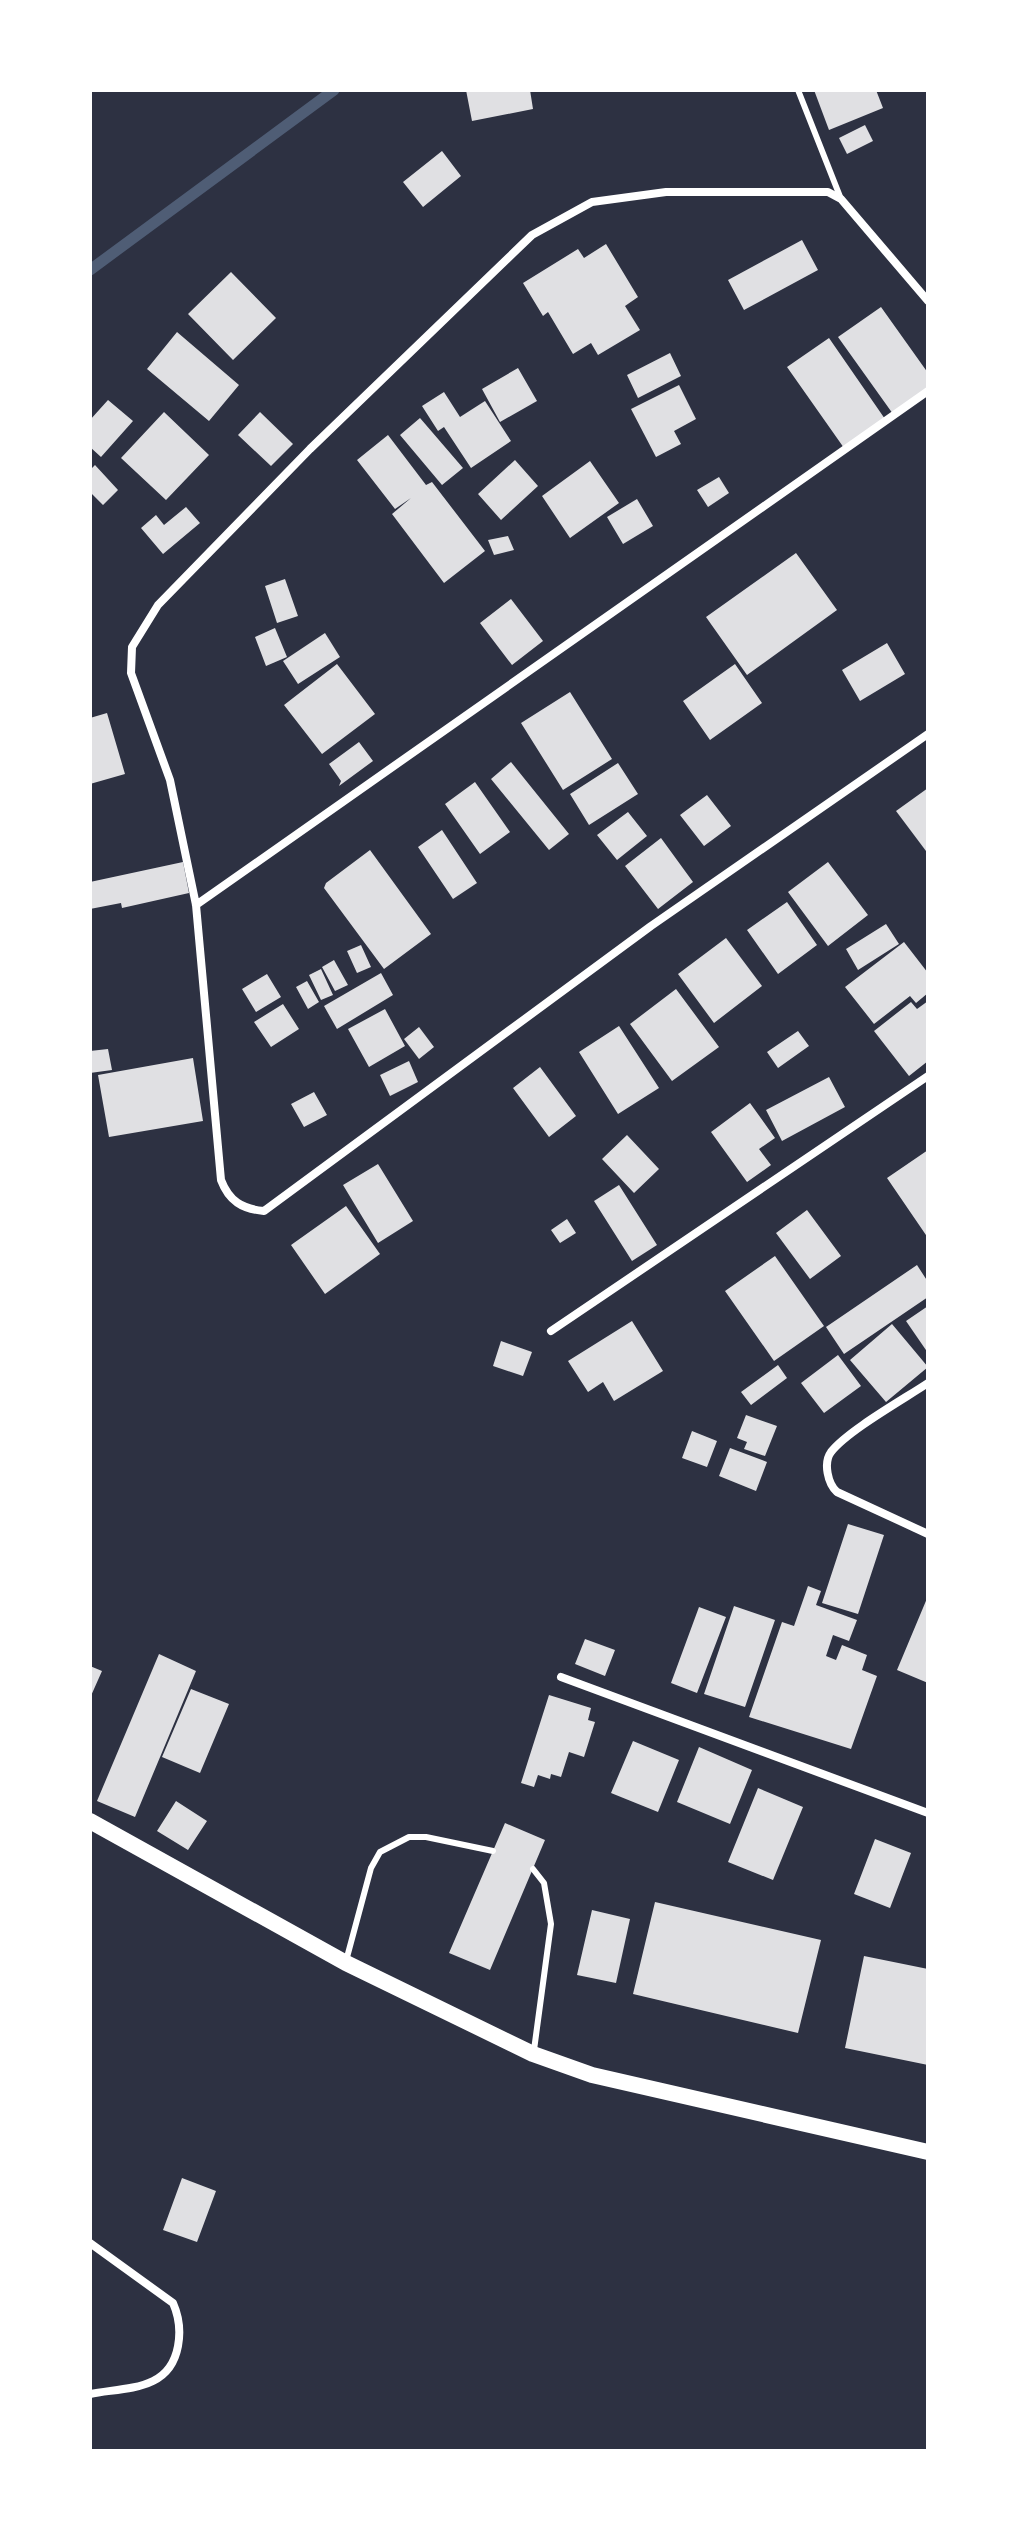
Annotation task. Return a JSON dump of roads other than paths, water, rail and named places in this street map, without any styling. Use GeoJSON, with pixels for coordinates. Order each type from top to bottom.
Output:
{"type":"FeatureCollection","features":[{"type":"Feature","properties":{"kind":"main road"},"geometry":{"type":"LineString","coordinates":[[90,1821],[346,1963],[533,2054],[592,2075],[928,2152]]}},
{"type":"Feature","properties":{"kind":"street"},"geometry":{"type":"LineString","coordinates":[[928,301],[841,199],[828,192],[666,192],[592,202],[532,235],[310,449],[158,605],[132,647],[131,673],[170,780],[196,905],[221,1180],[227,1195],[239,1205],[264,1211],[651,926],[928,734]]}},
{"type":"Feature","properties":{"kind":"street"},"geometry":{"type":"LineString","coordinates":[[196,905],[928,391]]}},
{"type":"Feature","properties":{"kind":"street"},"geometry":{"type":"LineString","coordinates":[[551,1331],[928,1076]]}},
{"type":"Feature","properties":{"kind":"street"},"geometry":{"type":"LineString","coordinates":[[928,1383],[863,1427],[833,1450],[828,1459],[828,1479],[837,1492],[928,1534]]}},
{"type":"Feature","properties":{"kind":"street"},"geometry":{"type":"LineString","coordinates":[[561,1677],[928,1813]]}},
{"type":"Feature","properties":{"kind":"street"},"geometry":{"type":"LineString","coordinates":[[90,2243],[173,2303],[179,2316],[180,2336],[177,2350],[164,2373],[154,2381],[90,2394]]}},
{"type":"Feature","properties":{"kind":"lane"},"geometry":{"type":"LineString","coordinates":[[798,90],[841,199]]}},
{"type":"Feature","properties":{"kind":"lane"},"geometry":{"type":"LineString","coordinates":[[346,1963],[371,1868],[380,1852],[409,1837],[426,1837],[493,1851]]}},
{"type":"Feature","properties":{"kind":"lane"},"geometry":{"type":"LineString","coordinates":[[533,1869],[544,1883],[551,1924],[533,2054]]}},
{"type":"Feature","properties":{"kind":"waterway"},"geometry":{"type":"LineString","coordinates":[[90,270],[334,90]]}}]}
